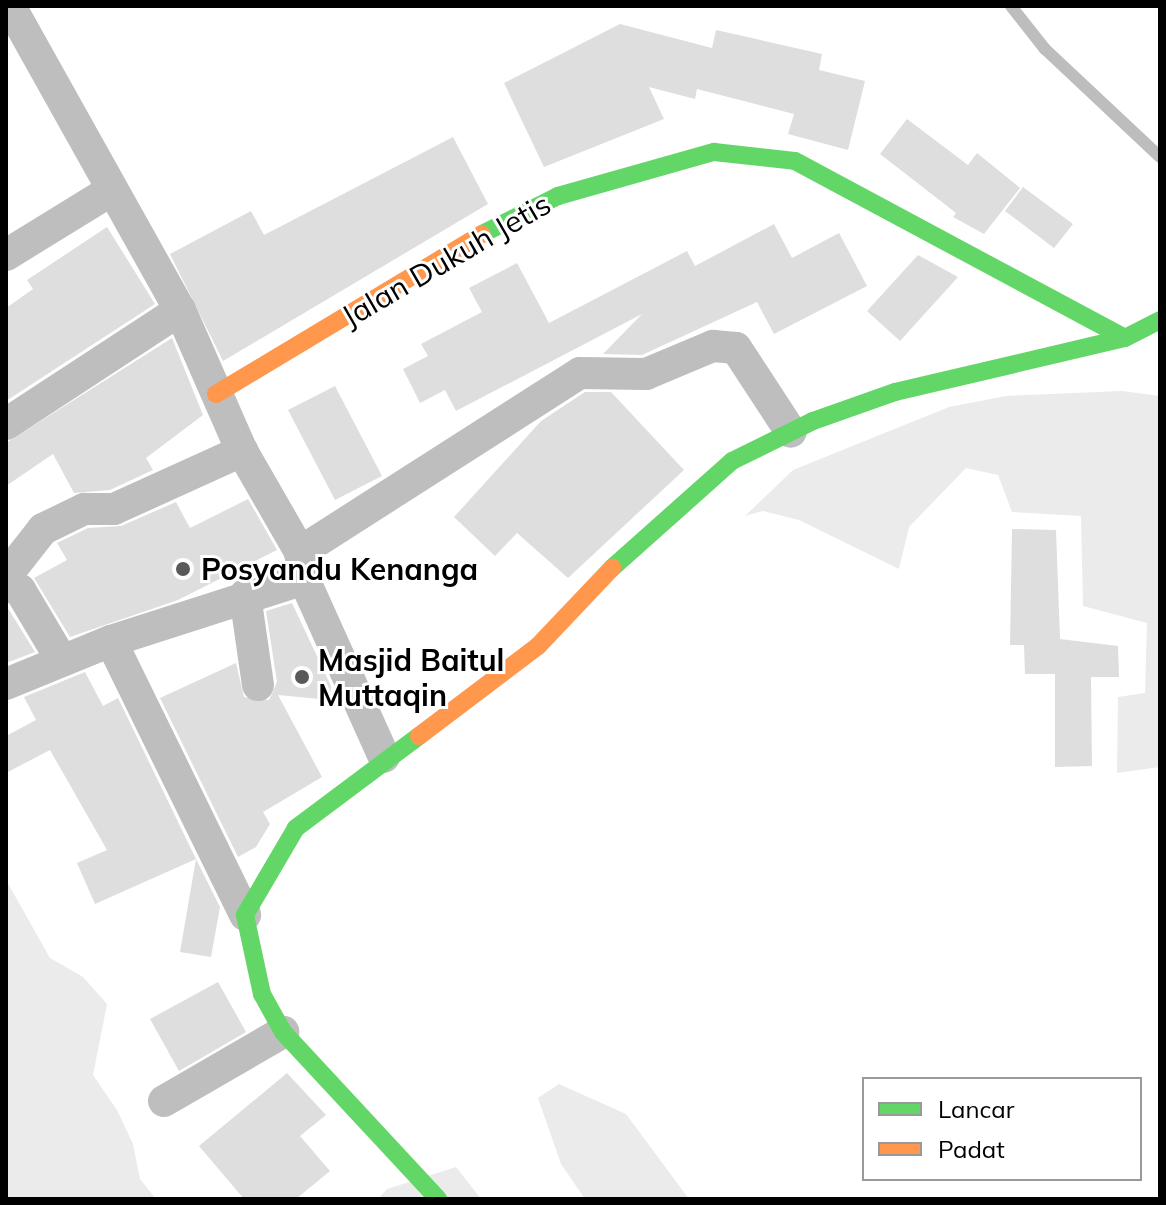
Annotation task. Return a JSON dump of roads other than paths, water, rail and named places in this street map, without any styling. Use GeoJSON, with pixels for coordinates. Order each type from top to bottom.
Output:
{"type":"FeatureCollection","features":[{"type":"Feature","properties":{"kind":"main road","name":"Jalan Dukuh Jetis"},"geometry":{"type":"LineString","coordinates":[[216,394],[473,239],[558,196],[714,152],[795,161],[1125,338]]}},
{"type":"Feature","properties":{"kind":"main road"},"geometry":{"type":"LineString","coordinates":[[438,1199],[283,1032],[262,994],[245,915],[296,828],[384,757],[538,646],[682,500],[732,461],[791,432],[895,392],[1125,338],[1160,320]]}},
{"type":"Feature","properties":{"kind":"street"},"geometry":{"type":"LineString","coordinates":[[10,6],[110,191],[180,310],[242,451],[302,565],[384,757]]}},
{"type":"Feature","properties":{"kind":"street"},"geometry":{"type":"LineString","coordinates":[[6,255],[110,191]]}},
{"type":"Feature","properties":{"kind":"street"},"geometry":{"type":"LineString","coordinates":[[6,424],[180,310]]}},
{"type":"Feature","properties":{"kind":"street"},"geometry":{"type":"LineString","coordinates":[[6,684],[61,659],[245,595],[302,565],[580,373],[646,374],[713,346],[736,348],[791,432]]}},
{"type":"Feature","properties":{"kind":"street"},"geometry":{"type":"LineString","coordinates":[[6,576],[43,529],[84,509],[114,509],[242,451]]}},
{"type":"Feature","properties":{"kind":"street"},"geometry":{"type":"LineString","coordinates":[[6,585],[20,590],[61,659]]}},
{"type":"Feature","properties":{"kind":"street"},"geometry":{"type":"LineString","coordinates":[[245,595],[258,685]]}},
{"type":"Feature","properties":{"kind":"street"},"geometry":{"type":"LineString","coordinates":[[111,641],[245,915]]}},
{"type":"Feature","properties":{"kind":"street"},"geometry":{"type":"LineString","coordinates":[[164,1101],[283,1032]]}},
{"type":"Feature","properties":{"kind":"waterway"},"geometry":{"type":"LineString","coordinates":[[1011,6],[1045,49],[1160,157]]}},
{"type":"Feature","properties":{"kind":"place","name":"Posyandu Kenanga"},"geometry":{"type":"Point","coordinates":[183,569]}},
{"type":"Feature","properties":{"kind":"place","name":"Masjid Baitul Muttaqin"},"geometry":{"type":"Point","coordinates":[302,677]}}]}
